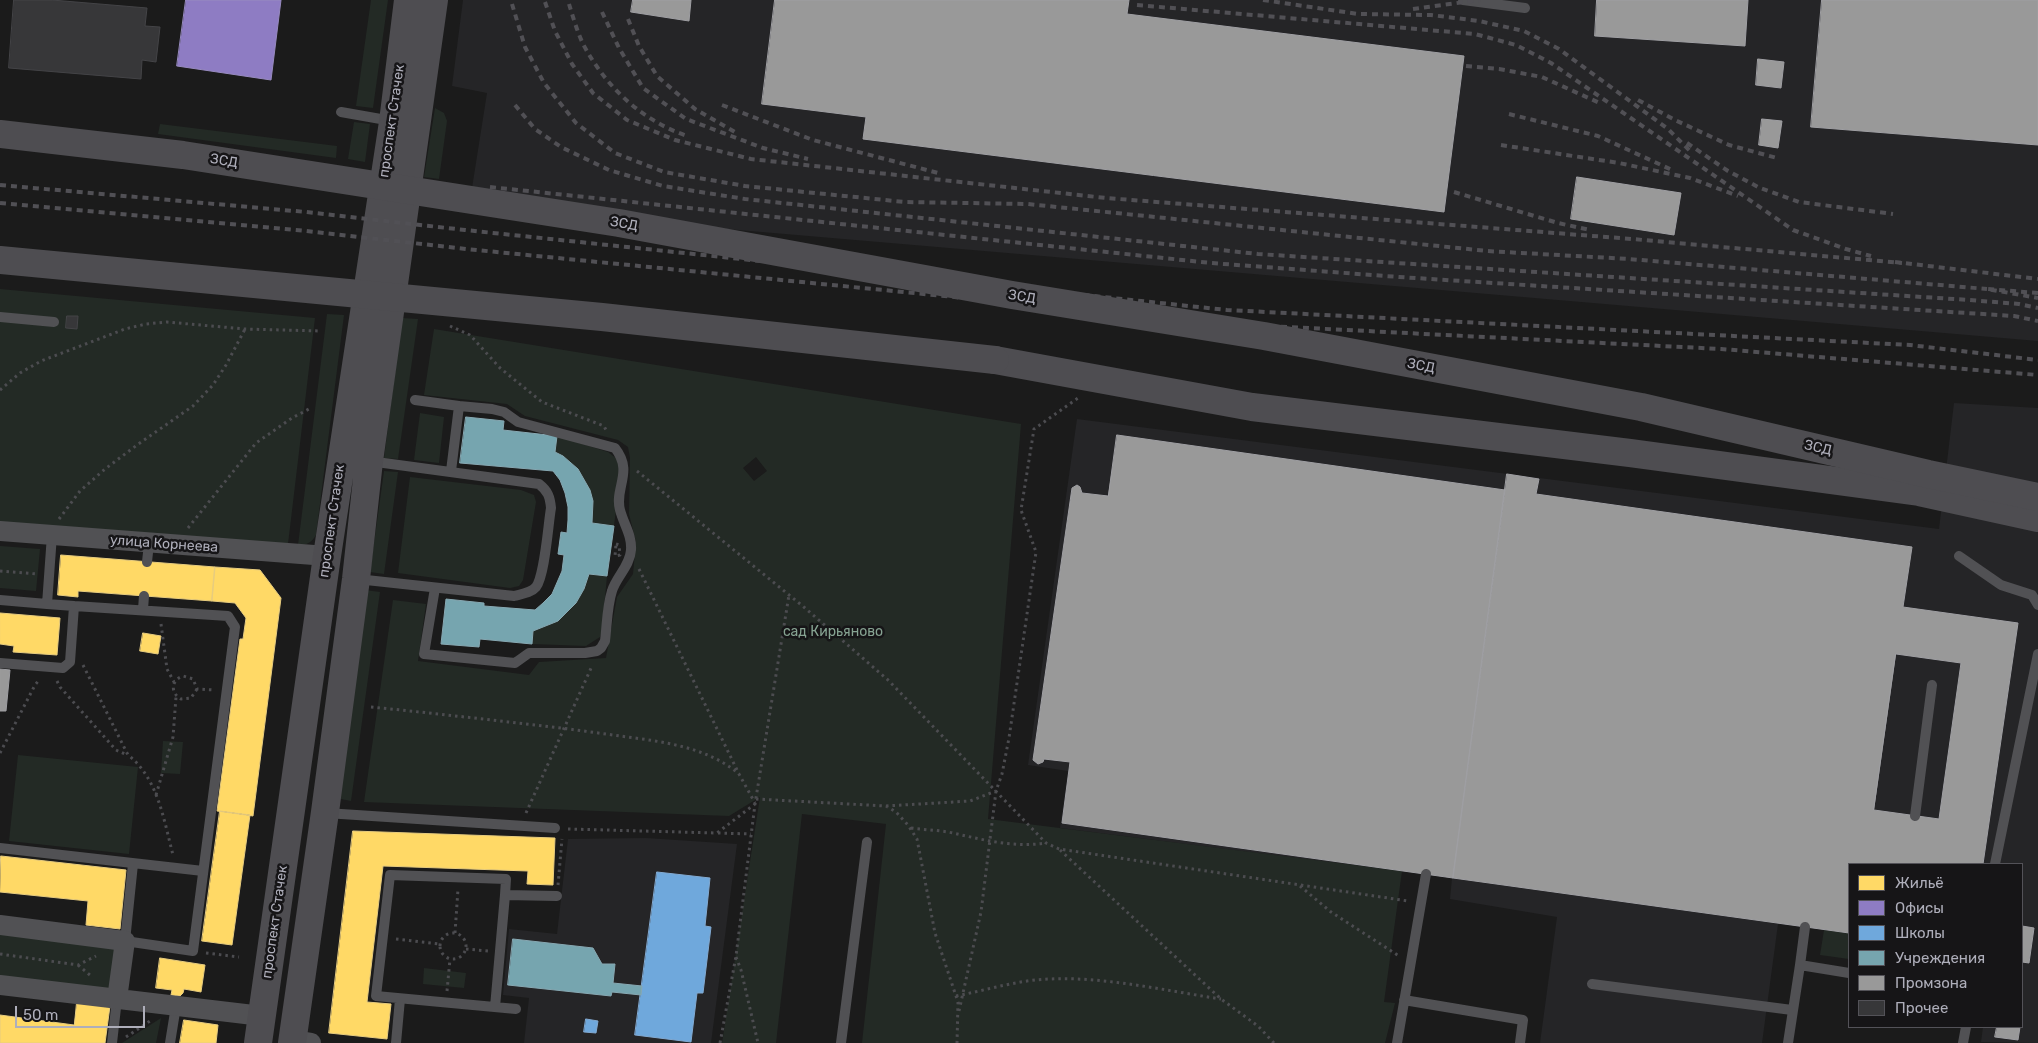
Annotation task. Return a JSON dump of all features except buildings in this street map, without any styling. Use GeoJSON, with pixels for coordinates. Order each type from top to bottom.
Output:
{"type":"FeatureCollection","features":[{"type":"Feature","properties":{"kind":"main road","name":"проспект Стачек"},"geometry":{"type":"LineString","coordinates":[[258,1043],[327,556],[393,122],[408,0]]}},
{"type":"Feature","properties":{"kind":"main road","name":"проспект Стачек"},"geometry":{"type":"LineString","coordinates":[[298,1042],[369,461],[434,0]]}},
{"type":"Feature","properties":{"kind":"main road","name":"ЗСД"},"geometry":{"type":"LineString","coordinates":[[0,134],[183,155],[619,223],[1012,296],[1264,336],[1641,406],[1928,474],[2038,497]]}},
{"type":"Feature","properties":{"kind":"main road","name":"ЗСД"},"geometry":{"type":"LineString","coordinates":[[0,260],[602,317],[996,360],[1252,407],[1630,453],[1919,492],[2038,518]]}},
{"type":"Feature","properties":{"kind":"street","name":"улица Корнеева"},"geometry":{"type":"LineString","coordinates":[[0,531],[52,535],[148,552],[175,545],[327,556]]}},
{"type":"Feature","properties":{"kind":"street"},"geometry":{"type":"LineString","coordinates":[[0,924],[125,941],[117,999]]}},
{"type":"Feature","properties":{"kind":"street"},"geometry":{"type":"LineString","coordinates":[[0,985],[262,1016]]}},
{"type":"Feature","properties":{"kind":"lane"},"geometry":{"type":"LineString","coordinates":[[1463,0],[1524,8]]}},
{"type":"Feature","properties":{"kind":"lane"},"geometry":{"type":"LineString","coordinates":[[341,112],[393,122]]}},
{"type":"Feature","properties":{"kind":"lane"},"geometry":{"type":"LineString","coordinates":[[0,317],[54,322]]}},
{"type":"Feature","properties":{"kind":"lane"},"geometry":{"type":"LineString","coordinates":[[415,400],[504,412],[518,422],[614,448],[622,460],[624,468],[619,509],[630,534],[631,552],[626,567],[621,571],[611,593],[605,640],[601,648],[586,653],[529,653],[515,663],[424,654],[435,588]]}},
{"type":"Feature","properties":{"kind":"lane"},"geometry":{"type":"LineString","coordinates":[[451,471],[459,406]]}},
{"type":"Feature","properties":{"kind":"lane"},"geometry":{"type":"LineString","coordinates":[[356,579],[514,596],[527,593],[535,587],[541,576],[551,508],[550,498],[546,489],[539,484],[369,461]]}},
{"type":"Feature","properties":{"kind":"lane"},"geometry":{"type":"LineString","coordinates":[[47,604],[52,535]]}},
{"type":"Feature","properties":{"kind":"lane"},"geometry":{"type":"LineString","coordinates":[[1959,556],[2001,585],[2032,595],[2038,605]]}},
{"type":"Feature","properties":{"kind":"lane"},"geometry":{"type":"LineString","coordinates":[[143,609],[144,596]]}},
{"type":"Feature","properties":{"kind":"lane"},"geometry":{"type":"LineString","coordinates":[[0,600],[228,616],[235,628],[193,951],[125,941],[133,864]]}},
{"type":"Feature","properties":{"kind":"lane"},"geometry":{"type":"LineString","coordinates":[[0,663],[63,668],[70,662],[74,606]]}},
{"type":"Feature","properties":{"kind":"lane"},"geometry":{"type":"LineString","coordinates":[[1995,863],[2038,654]]}},
{"type":"Feature","properties":{"kind":"lane"},"geometry":{"type":"LineString","coordinates":[[1915,816],[1932,685]]}},
{"type":"Feature","properties":{"kind":"lane"},"geometry":{"type":"LineString","coordinates":[[325,812],[355,816],[555,828]]}},
{"type":"Feature","properties":{"kind":"lane"},"geometry":{"type":"LineString","coordinates":[[841,1043],[867,842]]}},
{"type":"Feature","properties":{"kind":"lane"},"geometry":{"type":"LineString","coordinates":[[0,848],[203,871]]}},
{"type":"Feature","properties":{"kind":"lane"},"geometry":{"type":"LineString","coordinates":[[1397,1043],[1426,874]]}},
{"type":"Feature","properties":{"kind":"lane"},"geometry":{"type":"LineString","coordinates":[[495,1007],[506,879],[390,875],[376,996],[516,1009]]}},
{"type":"Feature","properties":{"kind":"lane"},"geometry":{"type":"LineString","coordinates":[[505,895],[557,896]]}},
{"type":"Feature","properties":{"kind":"lane"},"geometry":{"type":"LineString","coordinates":[[1788,1043],[1806,927]]}},
{"type":"Feature","properties":{"kind":"lane"},"geometry":{"type":"LineString","coordinates":[[1800,965],[1848,973]]}},
{"type":"Feature","properties":{"kind":"lane"},"geometry":{"type":"LineString","coordinates":[[1592,984],[1792,1010]]}},
{"type":"Feature","properties":{"kind":"lane"},"geometry":{"type":"LineString","coordinates":[[112,1043],[117,999]]}},
{"type":"Feature","properties":{"kind":"lane"},"geometry":{"type":"LineString","coordinates":[[396,1043],[400,999]]}},
{"type":"Feature","properties":{"kind":"lane"},"geometry":{"type":"LineString","coordinates":[[1404,1000],[1523,1020],[1520,1043]]}},
{"type":"Feature","properties":{"kind":"lane"},"geometry":{"type":"LineString","coordinates":[[170,1043],[176,1006]]}},
{"type":"Feature","properties":{"kind":"lane"},"geometry":{"type":"LineString","coordinates":[[1963,1043],[1966,1028]]}},
{"type":"Feature","properties":{"kind":"path"},"geometry":{"type":"LineString","coordinates":[[0,390],[20,373],[41,361],[132,327],[167,322],[245,329],[320,331]]}},
{"type":"Feature","properties":{"kind":"path"},"geometry":{"type":"LineString","coordinates":[[444,324],[470,335],[500,368],[542,402],[604,426],[614,448]]}},
{"type":"Feature","properties":{"kind":"path"},"geometry":{"type":"LineString","coordinates":[[52,535],[59,519],[80,490],[136,445],[194,406],[213,385],[245,329]]}},
{"type":"Feature","properties":{"kind":"path"},"geometry":{"type":"LineString","coordinates":[[958,1011],[981,912],[996,791],[1002,774],[1009,738],[1036,552],[1021,510],[1034,429],[1082,395]]}},
{"type":"Feature","properties":{"kind":"path"},"geometry":{"type":"LineString","coordinates":[[175,545],[256,443],[292,418],[309,409]]}},
{"type":"Feature","properties":{"kind":"path"},"geometry":{"type":"LineString","coordinates":[[622,460],[789,595],[888,680],[1046,843],[1060,849],[1421,903]]}},
{"type":"Feature","properties":{"kind":"path"},"geometry":{"type":"LineString","coordinates":[[631,552],[738,774],[755,804]]}},
{"type":"Feature","properties":{"kind":"path"},"geometry":{"type":"LineString","coordinates":[[0,571],[43,574]]}},
{"type":"Feature","properties":{"kind":"path"},"geometry":{"type":"LineString","coordinates":[[720,1043],[736,956],[755,804],[789,595]]}},
{"type":"Feature","properties":{"kind":"path"},"geometry":{"type":"LineString","coordinates":[[162,611],[160,630],[167,669],[174,682],[173,692],[181,699],[191,698],[197,688]]}},
{"type":"Feature","properties":{"kind":"path"},"geometry":{"type":"LineString","coordinates":[[520,826],[593,663],[596,651]]}},
{"type":"Feature","properties":{"kind":"path"},"geometry":{"type":"LineString","coordinates":[[71,652],[80,660],[128,755]]}},
{"type":"Feature","properties":{"kind":"path"},"geometry":{"type":"LineString","coordinates":[[0,753],[35,685],[49,667],[60,687],[116,750],[128,755],[140,764],[156,795],[177,868]]}},
{"type":"Feature","properties":{"kind":"path"},"geometry":{"type":"LineString","coordinates":[[174,682],[183,676],[188,676],[193,679],[197,688]]}},
{"type":"Feature","properties":{"kind":"path"},"geometry":{"type":"LineString","coordinates":[[197,688],[227,691]]}},
{"type":"Feature","properties":{"kind":"path"},"geometry":{"type":"LineString","coordinates":[[156,795],[173,737],[176,696]]}},
{"type":"Feature","properties":{"kind":"path"},"geometry":{"type":"LineString","coordinates":[[370,707],[564,728],[648,740],[695,751],[727,764],[738,774]]}},
{"type":"Feature","properties":{"kind":"path"},"geometry":{"type":"LineString","coordinates":[[756,799],[886,806],[970,801],[996,791]]}},
{"type":"Feature","properties":{"kind":"path"},"geometry":{"type":"LineString","coordinates":[[717,833],[755,804]]}},
{"type":"Feature","properties":{"kind":"path"},"geometry":{"type":"LineString","coordinates":[[886,806],[896,812],[917,839],[935,933],[956,996],[958,1011],[957,1043]]}},
{"type":"Feature","properties":{"kind":"path"},"geometry":{"type":"LineString","coordinates":[[555,828],[751,834]]}},
{"type":"Feature","properties":{"kind":"path"},"geometry":{"type":"LineString","coordinates":[[555,828],[562,836],[557,896]]}},
{"type":"Feature","properties":{"kind":"path"},"geometry":{"type":"LineString","coordinates":[[910,828],[951,833],[991,842],[1034,845],[1046,843]]}},
{"type":"Feature","properties":{"kind":"path"},"geometry":{"type":"LineString","coordinates":[[1060,849],[1221,999],[1258,1026],[1274,1043]]}},
{"type":"Feature","properties":{"kind":"path"},"geometry":{"type":"LineString","coordinates":[[455,933],[459,877]]}},
{"type":"Feature","properties":{"kind":"path"},"geometry":{"type":"LineString","coordinates":[[1299,886],[1331,912],[1410,963]]}},
{"type":"Feature","properties":{"kind":"path"},"geometry":{"type":"LineString","coordinates":[[455,933],[462,936],[466,949],[463,955],[450,959],[444,956],[440,950],[440,944],[448,934],[455,933]]}},
{"type":"Feature","properties":{"kind":"path"},"geometry":{"type":"LineString","coordinates":[[383,937],[440,944]]}},
{"type":"Feature","properties":{"kind":"path"},"geometry":{"type":"LineString","coordinates":[[0,954],[78,965],[125,941]]}},
{"type":"Feature","properties":{"kind":"path"},"geometry":{"type":"LineString","coordinates":[[466,949],[500,953]]}},
{"type":"Feature","properties":{"kind":"path"},"geometry":{"type":"LineString","coordinates":[[193,951],[239,957]]}},
{"type":"Feature","properties":{"kind":"path"},"geometry":{"type":"LineString","coordinates":[[736,956],[758,1043]]}},
{"type":"Feature","properties":{"kind":"path"},"geometry":{"type":"LineString","coordinates":[[445,1003],[450,959]]}},
{"type":"Feature","properties":{"kind":"path"},"geometry":{"type":"LineString","coordinates":[[956,996],[1034,980],[1060,979],[1097,981],[1221,999]]}},
{"type":"Feature","properties":{"kind":"path"},"geometry":{"type":"LineString","coordinates":[[125,1038],[176,1006]]}},
{"type":"Feature","properties":{"kind":"shaded area"},"geometry":{"type":"Polygon","coordinates":[[[463,0],[2038,0],[2038,341],[469,207],[487,93],[452,86],[463,0]]]}},
{"type":"Feature","properties":{"kind":"shaded area"},"geometry":{"type":"Polygon","coordinates":[[[1954,403],[2038,408],[2038,1043],[1981,1042],[1983,1028],[2023,1028],[2023,863],[1848,863],[1848,933],[1778,924],[1762,1043],[1540,1043],[1557,917],[1450,899],[1452,878],[1060,828],[1068,771],[1028,765],[1077,419],[1939,529],[1954,403]]]}},
{"type":"Feature","properties":{"kind":"shaded area"},"geometry":{"type":"Polygon","coordinates":[[[646,838],[737,844],[711,1043],[524,1043],[529,998],[503,995],[509,929],[557,934],[568,839],[646,838]]]}},
{"type":"Feature","properties":{"kind":"green space"},"geometry":{"type":"Polygon","coordinates":[[[371,0],[388,0],[373,108],[356,106],[371,0]]]}},
{"type":"Feature","properties":{"kind":"green space"},"geometry":{"type":"Polygon","coordinates":[[[435,108],[444,113],[447,121],[439,179],[424,177],[435,108]]]}},
{"type":"Feature","properties":{"kind":"green space"},"geometry":{"type":"Polygon","coordinates":[[[354,122],[370,124],[365,162],[348,159],[354,122]]]}},
{"type":"Feature","properties":{"kind":"green space"},"geometry":{"type":"Polygon","coordinates":[[[160,124],[337,146],[336,158],[158,134],[160,124]]]}},
{"type":"Feature","properties":{"kind":"green space"},"geometry":{"type":"Polygon","coordinates":[[[0,289],[315,318],[288,544],[0,522],[0,289]]]}},
{"type":"Feature","properties":{"kind":"green space"},"geometry":{"type":"Polygon","coordinates":[[[327,314],[344,315],[316,535],[308,543],[298,545],[327,314]]]}},
{"type":"Feature","properties":{"kind":"green space"},"geometry":{"type":"Polygon","coordinates":[[[402,318],[418,319],[398,459],[384,458],[402,318]]]}},
{"type":"Feature","properties":{"kind":"green space","name":"сад Кирьяново"},"geometry":{"type":"Polygon","coordinates":[[[434,329],[1021,424],[988,819],[1402,871],[1384,1002],[1395,1003],[1385,1043],[862,1043],[886,824],[802,814],[776,1043],[722,1043],[760,797],[729,816],[364,802],[393,600],[426,604],[418,661],[529,675],[539,662],[606,658],[617,597],[633,574],[636,542],[629,514],[630,458],[628,447],[618,440],[525,416],[507,404],[424,395],[434,329]],[[756,457],[743,468],[754,481],[767,471],[756,457]]]}},
{"type":"Feature","properties":{"kind":"green space"},"geometry":{"type":"Polygon","coordinates":[[[420,413],[444,417],[439,463],[414,460],[420,413]]]}},
{"type":"Feature","properties":{"kind":"green space"},"geometry":{"type":"Polygon","coordinates":[[[557,436],[608,452],[617,459],[621,467],[614,526],[592,523],[589,491],[573,464],[555,452],[557,436]]]}},
{"type":"Feature","properties":{"kind":"green space"},"geometry":{"type":"Polygon","coordinates":[[[384,471],[398,472],[384,574],[370,572],[384,471]]]}},
{"type":"Feature","properties":{"kind":"green space"},"geometry":{"type":"Polygon","coordinates":[[[410,477],[521,490],[534,495],[536,502],[523,580],[519,586],[510,588],[398,573],[410,477]]]}},
{"type":"Feature","properties":{"kind":"green space"},"geometry":{"type":"Polygon","coordinates":[[[0,546],[40,549],[36,591],[0,588],[0,546]]]}},
{"type":"Feature","properties":{"kind":"green space"},"geometry":{"type":"Polygon","coordinates":[[[589,574],[607,576],[600,637],[586,646],[532,644],[533,631],[562,617],[575,604],[589,574]]]}},
{"type":"Feature","properties":{"kind":"green space"},"geometry":{"type":"Polygon","coordinates":[[[365,590],[380,592],[351,801],[336,798],[365,590]]]}},
{"type":"Feature","properties":{"kind":"green space"},"geometry":{"type":"Polygon","coordinates":[[[163,741],[183,742],[180,774],[161,773],[163,741]]]}},
{"type":"Feature","properties":{"kind":"green space"},"geometry":{"type":"Polygon","coordinates":[[[18,755],[138,767],[129,854],[9,841],[18,755]]]}},
{"type":"Feature","properties":{"kind":"green space"},"geometry":{"type":"Polygon","coordinates":[[[1824,930],[1848,933],[1848,959],[1820,955],[1824,930]]]}},
{"type":"Feature","properties":{"kind":"green space"},"geometry":{"type":"Polygon","coordinates":[[[0,932],[115,947],[109,993],[0,979],[0,932]]]}},
{"type":"Feature","properties":{"kind":"green space"},"geometry":{"type":"Polygon","coordinates":[[[424,968],[466,973],[464,988],[423,984],[424,968]]]}},
{"type":"Feature","properties":{"kind":"green space"},"geometry":{"type":"Polygon","coordinates":[[[161,1018],[156,1043],[122,1043],[161,1018]]]}},
{"type":"Feature","properties":{"kind":"railway"},"geometry":{"type":"LineString","coordinates":[[1263,0],[1358,14],[1431,15],[1479,21],[1524,31],[1559,49],[1668,129],[1690,151]]}},
{"type":"Feature","properties":{"kind":"railway"},"geometry":{"type":"LineString","coordinates":[[1413,9],[1480,0]]}},
{"type":"Feature","properties":{"kind":"railway"},"geometry":{"type":"LineString","coordinates":[[545,2],[555,31],[572,64],[593,93],[627,120],[675,140],[751,159],[1106,198],[1632,239],[1902,263]]}},
{"type":"Feature","properties":{"kind":"railway"},"geometry":{"type":"LineString","coordinates":[[512,4],[525,47],[544,83],[576,123],[615,153],[664,172],[745,186],[905,202],[1028,204],[1487,251],[1629,259],[1987,289]]}},
{"type":"Feature","properties":{"kind":"railway"},"geometry":{"type":"LineString","coordinates":[[569,4],[583,44],[592,60],[614,88],[626,100],[655,121],[687,136]]}},
{"type":"Feature","properties":{"kind":"railway"},"geometry":{"type":"LineString","coordinates":[[1137,5],[1475,34],[1516,45],[1551,63],[1793,230],[1871,256]]}},
{"type":"Feature","properties":{"kind":"railway"},"geometry":{"type":"LineString","coordinates":[[602,12],[619,48],[643,88],[686,119],[763,148],[808,159]]}},
{"type":"Feature","properties":{"kind":"railway"},"geometry":{"type":"LineString","coordinates":[[628,19],[639,46],[657,76],[695,109],[735,132]]}},
{"type":"Feature","properties":{"kind":"railway"},"geometry":{"type":"LineString","coordinates":[[1466,66],[1499,69],[1542,77],[1602,104]]}},
{"type":"Feature","properties":{"kind":"railway"},"geometry":{"type":"LineString","coordinates":[[1638,100],[1675,120],[1729,145],[1777,158]]}},
{"type":"Feature","properties":{"kind":"railway"},"geometry":{"type":"LineString","coordinates":[[515,105],[535,129],[561,147],[609,170],[663,186],[745,199],[1258,254],[1969,300],[2019,304],[2038,308]]}},
{"type":"Feature","properties":{"kind":"railway"},"geometry":{"type":"LineString","coordinates":[[722,105],[813,140],[942,174]]}},
{"type":"Feature","properties":{"kind":"railway"},"geometry":{"type":"LineString","coordinates":[[1509,114],[1598,136],[1672,170]]}},
{"type":"Feature","properties":{"kind":"railway"},"geometry":{"type":"LineString","coordinates":[[1687,143],[1728,171],[1760,188],[1799,202],[1893,214]]}},
{"type":"Feature","properties":{"kind":"railway"},"geometry":{"type":"LineString","coordinates":[[1501,145],[1619,163],[1690,178],[1738,196]]}},
{"type":"Feature","properties":{"kind":"railway"},"geometry":{"type":"LineString","coordinates":[[0,185],[306,212],[1227,310],[1910,345],[2038,360]]}},
{"type":"Feature","properties":{"kind":"railway"},"geometry":{"type":"LineString","coordinates":[[490,187],[1211,263],[1399,277],[2014,316],[2038,321]]}},
{"type":"Feature","properties":{"kind":"railway"},"geometry":{"type":"LineString","coordinates":[[1454,192],[1558,223],[1590,230]]}},
{"type":"Feature","properties":{"kind":"railway"},"geometry":{"type":"LineString","coordinates":[[0,203],[306,231],[466,249],[1229,324],[1721,349],[2038,375]]}},
{"type":"Feature","properties":{"kind":"railway"},"geometry":{"type":"LineString","coordinates":[[1895,262],[2038,279]]}},
{"type":"Feature","properties":{"kind":"railway"},"geometry":{"type":"LineString","coordinates":[[2038,293],[1987,289],[2038,298]]}}]}
